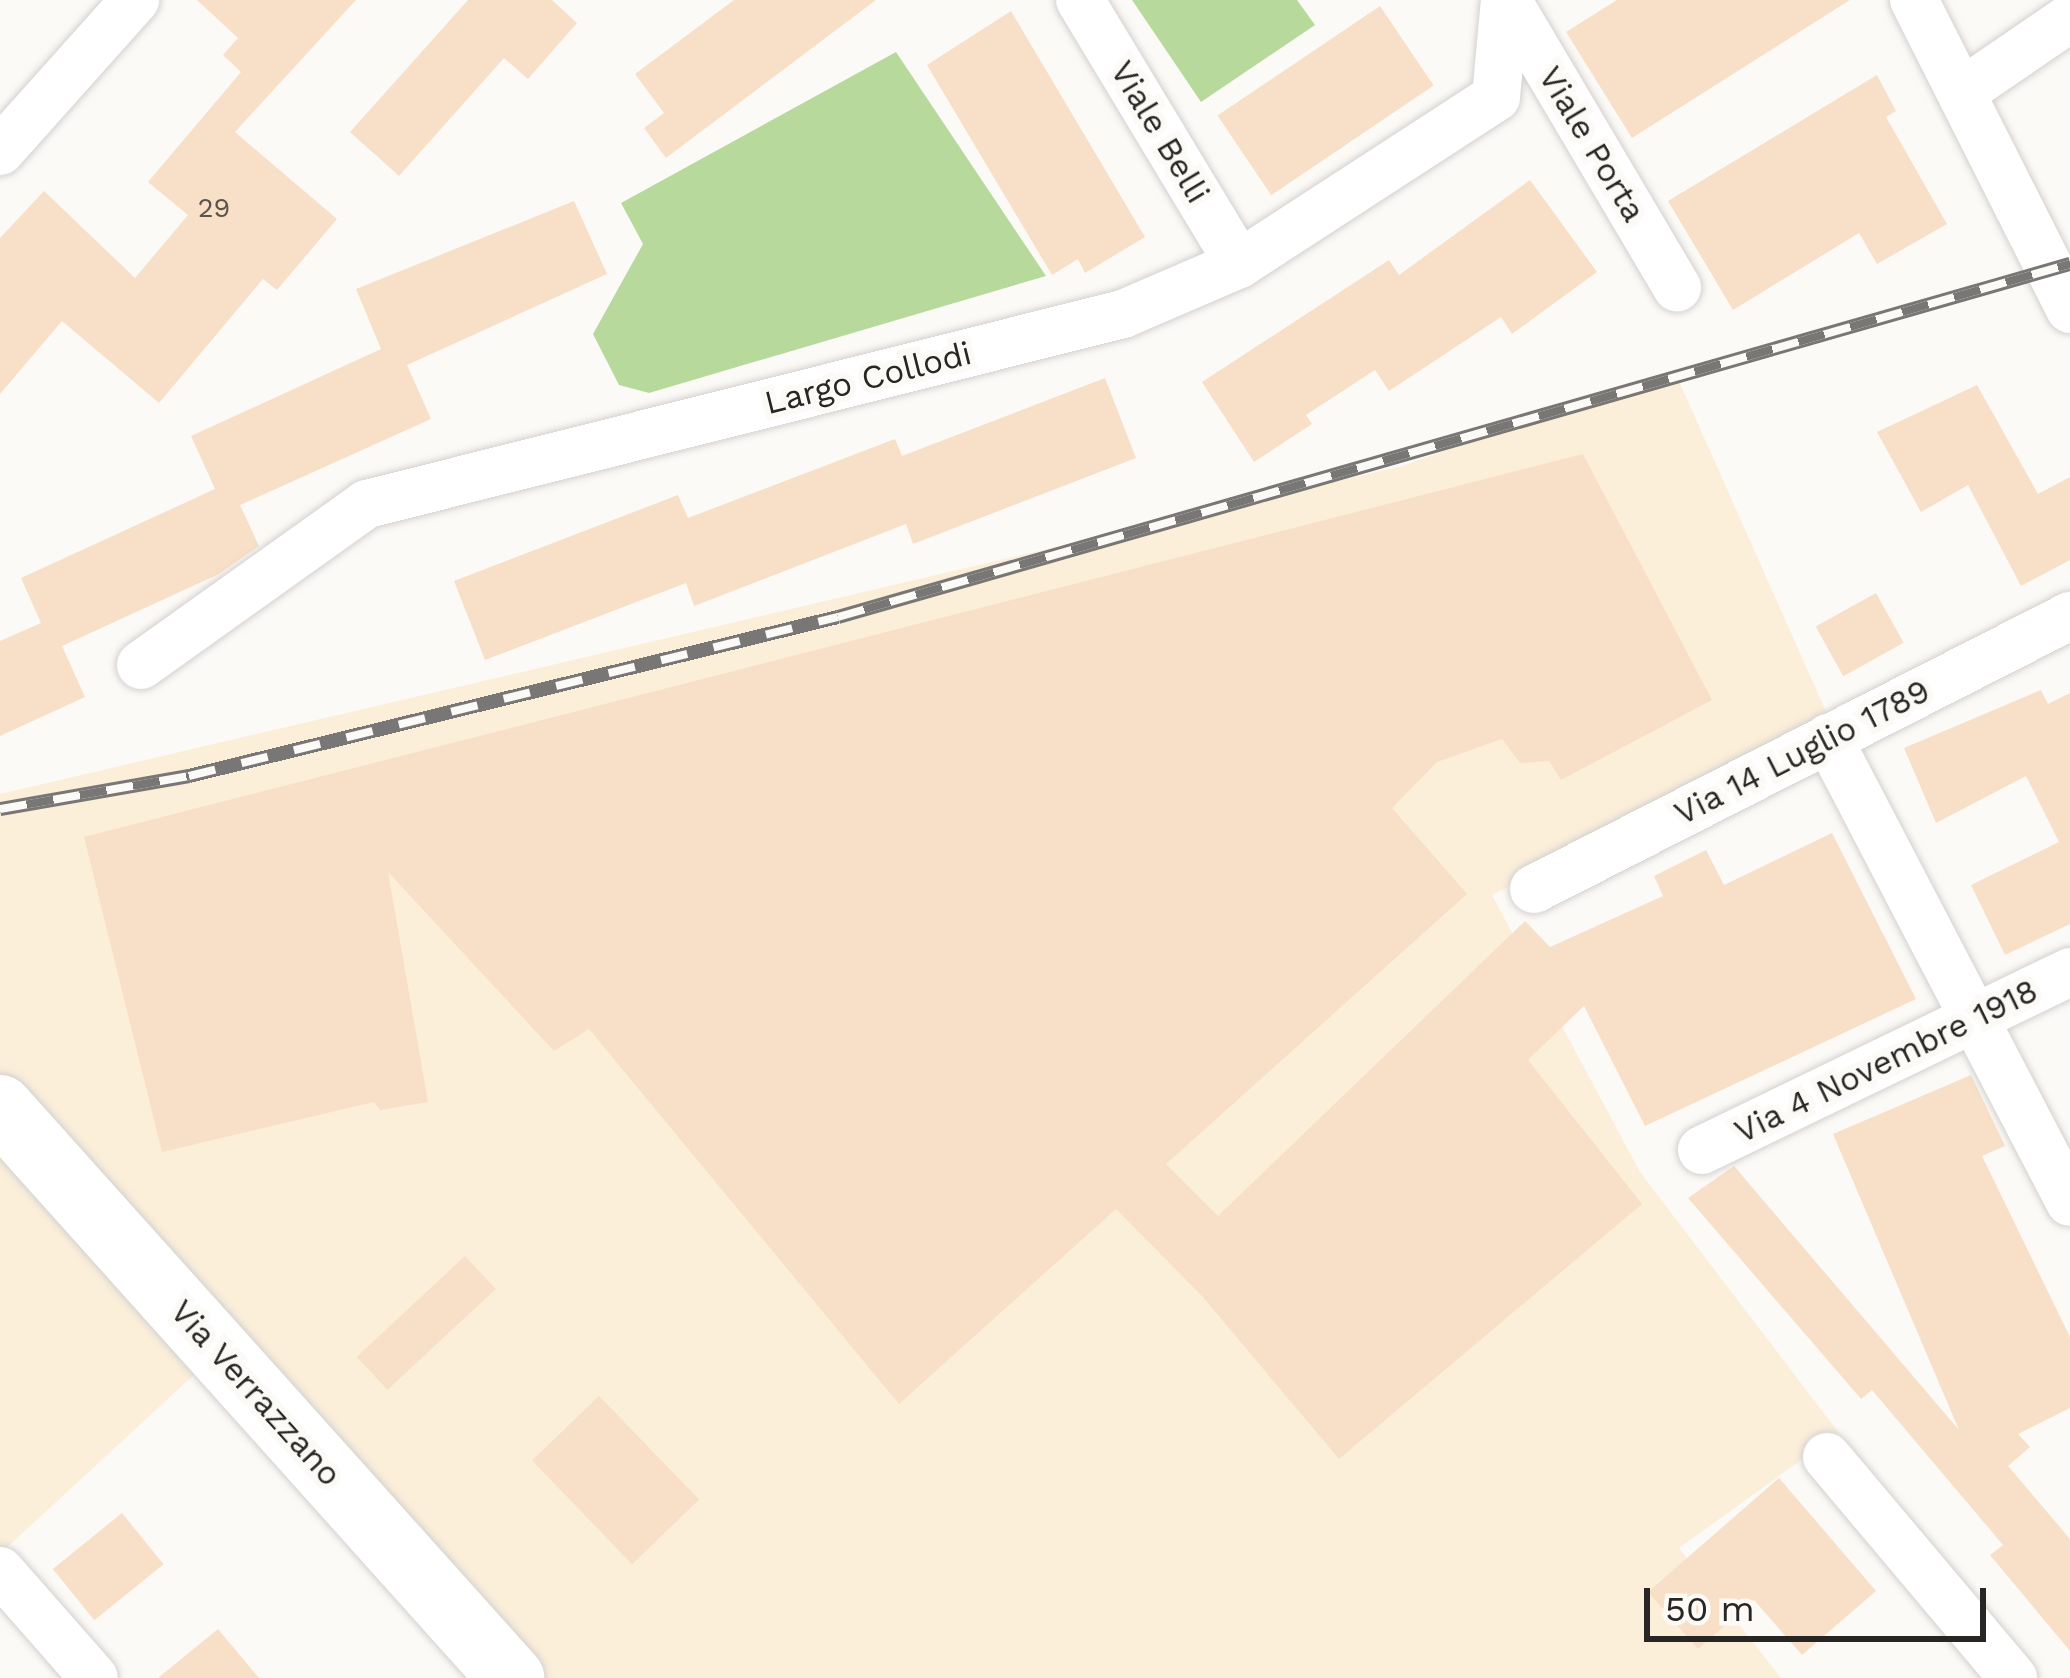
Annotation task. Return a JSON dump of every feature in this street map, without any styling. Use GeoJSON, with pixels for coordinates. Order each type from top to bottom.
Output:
{"type":"FeatureCollection","features":[{"type":"Feature","properties":{"kind":"main road","name":"Via Verrazzano"},"geometry":{"type":"LineString","coordinates":[[0,1108],[511,1678]]}},
{"type":"Feature","properties":{"kind":"street"},"geometry":{"type":"LineString","coordinates":[[0,152],[135,0]]}},
{"type":"Feature","properties":{"kind":"street","name":"Viale Belli"},"geometry":{"type":"LineString","coordinates":[[1081,0],[1239,264]]}},
{"type":"Feature","properties":{"kind":"street","name":"Largo Collodi"},"geometry":{"type":"LineString","coordinates":[[141,665],[368,504],[1123,314],[1239,264],[1496,98],[1506,0]]}},
{"type":"Feature","properties":{"kind":"street","name":"Viale Porta"},"geometry":{"type":"LineString","coordinates":[[1506,0],[1677,288]]}},
{"type":"Feature","properties":{"kind":"street"},"geometry":{"type":"LineString","coordinates":[[1914,0],[2070,309]]}},
{"type":"Feature","properties":{"kind":"street"},"geometry":{"type":"LineString","coordinates":[[1961,92],[2070,18]]}},
{"type":"Feature","properties":{"kind":"street","name":"Via 14 Luglio 1789"},"geometry":{"type":"LineString","coordinates":[[1534,889],[2070,616]]}},
{"type":"Feature","properties":{"kind":"street"},"geometry":{"type":"LineString","coordinates":[[1828,738],[1979,1019],[2070,1202]]}},
{"type":"Feature","properties":{"kind":"street","name":"Via 4 Novembre 1918"},"geometry":{"type":"LineString","coordinates":[[1702,1150],[2070,972]]}},
{"type":"Feature","properties":{"kind":"street"},"geometry":{"type":"LineString","coordinates":[[1828,1457],[2013,1678]]}},
{"type":"Feature","properties":{"kind":"street"},"geometry":{"type":"LineString","coordinates":[[0,1571],[94,1678]]}},
{"type":"Feature","properties":{"kind":"shaded area"},"geometry":{"type":"Polygon","coordinates":[[[1674,370],[1832,725],[1492,895],[1640,1172],[1839,1433],[1679,1548],[1781,1678],[521,1678],[224,1347],[0,1554],[0,794],[1402,466],[1674,370]]]}},
{"type":"Feature","properties":{"kind":"green space"},"geometry":{"type":"Polygon","coordinates":[[[1132,0],[1297,0],[1315,25],[1201,102],[1132,0]]]}},
{"type":"Feature","properties":{"kind":"green space"},"geometry":{"type":"Polygon","coordinates":[[[896,52],[1046,276],[649,393],[619,385],[593,334],[643,244],[621,203],[896,52]]]}},
{"type":"Feature","properties":{"kind":"building"},"geometry":{"type":"Polygon","coordinates":[[[197,0],[356,0],[235,132],[337,219],[277,290],[263,279],[159,403],[62,321],[0,394],[0,238],[44,191],[135,278],[188,215],[148,182],[241,72],[223,55],[238,38],[197,0]]]}},
{"type":"Feature","properties":{"kind":"building"},"geometry":{"type":"Polygon","coordinates":[[[468,0],[552,0],[577,23],[528,79],[504,58],[399,176],[350,132],[468,0]]]}},
{"type":"Feature","properties":{"kind":"building"},"geometry":{"type":"Polygon","coordinates":[[[734,0],[876,0],[666,158],[644,128],[664,113],[635,74],[734,0]]]}},
{"type":"Feature","properties":{"kind":"building"},"geometry":{"type":"Polygon","coordinates":[[[1617,0],[1850,0],[1632,138],[1566,32],[1617,0]]]}},
{"type":"Feature","properties":{"kind":"building"},"geometry":{"type":"Polygon","coordinates":[[[1380,6],[1434,86],[1271,195],[1218,116],[1380,6]]]}},
{"type":"Feature","properties":{"kind":"building"},"geometry":{"type":"Polygon","coordinates":[[[1011,11],[1145,237],[1085,273],[1078,259],[1052,275],[927,65],[1011,11]]]}},
{"type":"Feature","properties":{"kind":"building"},"geometry":{"type":"Polygon","coordinates":[[[1877,75],[1896,111],[1886,117],[1947,224],[1877,264],[1859,233],[1733,310],[1668,201],[1877,75]]]}},
{"type":"Feature","properties":{"kind":"building"},"geometry":{"type":"Polygon","coordinates":[[[1530,180],[1597,272],[1512,334],[1501,317],[1389,391],[1375,370],[1306,415],[1312,424],[1254,462],[1202,382],[1389,260],[1399,275],[1530,180]]]}},
{"type":"Feature","properties":{"kind":"building"},"geometry":{"type":"Polygon","coordinates":[[[574,201],[607,274],[407,365],[431,419],[240,505],[259,546],[219,574],[62,646],[85,697],[0,736],[0,641],[41,623],[21,578],[215,489],[191,436],[381,349],[356,289],[574,201]]]}},
{"type":"Feature","properties":{"kind":"building"},"geometry":{"type":"Polygon","coordinates":[[[1105,378],[1136,458],[913,544],[906,524],[694,606],[686,583],[485,660],[454,581],[678,495],[688,518],[895,439],[902,456],[1105,378]]]}},
{"type":"Feature","properties":{"kind":"building"},"geometry":{"type":"Polygon","coordinates":[[[1977,385],[2038,494],[2070,477],[2070,560],[2021,586],[1968,485],[1921,512],[1877,432],[1977,385]]]}},
{"type":"Feature","properties":{"kind":"building"},"geometry":{"type":"Polygon","coordinates":[[[1583,454],[1712,700],[1561,780],[1549,761],[1520,763],[1502,739],[1437,762],[1392,808],[1467,894],[1166,1164],[1218,1216],[1525,921],[1550,947],[1663,896],[1654,876],[1706,850],[1724,885],[1832,833],[1916,999],[1645,1126],[1584,1006],[1528,1060],[1642,1204],[1339,1459],[1202,1296],[1116,1209],[899,1404],[589,1029],[554,1051],[388,872],[428,1102],[380,1110],[374,1102],[162,1152],[84,837],[1583,454]]]}},
{"type":"Feature","properties":{"kind":"building"},"geometry":{"type":"Polygon","coordinates":[[[1876,593],[1904,643],[1843,676],[1816,626],[1876,593]]]}},
{"type":"Feature","properties":{"kind":"building"},"geometry":{"type":"Polygon","coordinates":[[[2041,690],[2048,704],[2070,693],[2070,924],[2005,955],[1971,885],[2059,842],[2026,776],[1936,823],[1904,748],[2041,690]]]}},
{"type":"Feature","properties":{"kind":"building"},"geometry":{"type":"Polygon","coordinates":[[[1971,1075],[2005,1146],[1982,1156],[2070,1337],[2070,1408],[2018,1434],[2030,1447],[2008,1466],[2070,1539],[2070,1651],[1990,1555],[2003,1545],[1872,1390],[1861,1399],[1688,1198],[1734,1166],[1959,1430],[1833,1134],[1971,1075]]]}},
{"type":"Feature","properties":{"kind":"building"},"geometry":{"type":"Polygon","coordinates":[[[465,1256],[496,1289],[387,1390],[357,1357],[465,1256]]]}},
{"type":"Feature","properties":{"kind":"building"},"geometry":{"type":"Polygon","coordinates":[[[599,1396],[699,1500],[632,1564],[532,1461],[599,1396]]]}},
{"type":"Feature","properties":{"kind":"building"},"geometry":{"type":"Polygon","coordinates":[[[1779,1478],[1876,1591],[1802,1655],[1754,1600],[1698,1649],[1648,1592],[1779,1478]]]}},
{"type":"Feature","properties":{"kind":"building"},"geometry":{"type":"Polygon","coordinates":[[[122,1513],[164,1564],[94,1620],[53,1569],[122,1513]]]}},
{"type":"Feature","properties":{"kind":"building"},"geometry":{"type":"Polygon","coordinates":[[[218,1629],[259,1678],[158,1678],[218,1629]]]}},
{"type":"Feature","properties":{"kind":"railway"},"geometry":{"type":"LineString","coordinates":[[0,809],[189,776],[838,617],[2070,264]]}}]}
